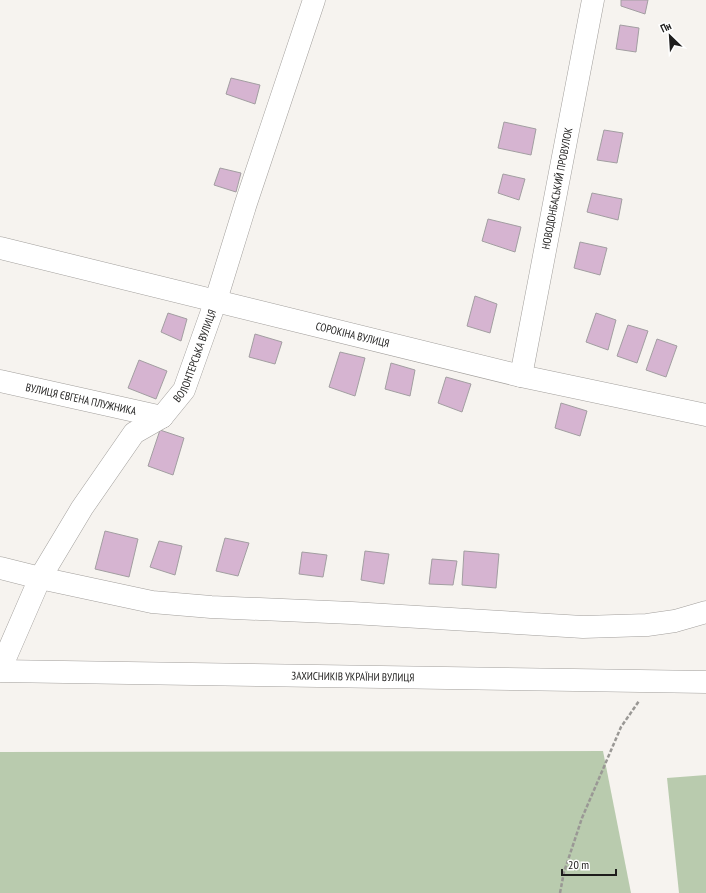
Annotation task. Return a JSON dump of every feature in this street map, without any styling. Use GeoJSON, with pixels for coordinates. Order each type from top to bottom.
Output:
{"type":"FeatureCollection","features":[{"type":"Feature","properties":{"kind":"main road","name":"ВОЛОНТЕРСЬКА ВУЛИЦЯ"},"geometry":{"type":"LineString","coordinates":[[0,670],[40,578],[82,508],[134,432],[162,417],[184,390],[216,300],[246,203],[314,0]]}},
{"type":"Feature","properties":{"kind":"main road","name":"НОВОДОНБАСЬКИЙ ПРОВУЛОК"},"geometry":{"type":"LineString","coordinates":[[521,376],[593,0]]}},
{"type":"Feature","properties":{"kind":"main road","name":"СОРОКІНА ВУЛИЦЯ"},"geometry":{"type":"LineString","coordinates":[[0,248],[521,376],[706,415]]}},
{"type":"Feature","properties":{"kind":"main road","name":"ВУЛИЦЯ ЄВГЕНА ПЛУЖНИКА"},"geometry":{"type":"LineString","coordinates":[[0,381],[162,417]]}},
{"type":"Feature","properties":{"kind":"main road"},"geometry":{"type":"LineString","coordinates":[[0,568],[159,603],[211,607],[352,613],[583,627],[647,625],[675,621],[706,612]]}},
{"type":"Feature","properties":{"kind":"main road","name":"ЗАХИСНИКІВ УКРАЇНИ ВУЛИЦЯ"},"geometry":{"type":"LineString","coordinates":[[0,670],[706,682]]}},
{"type":"Feature","properties":{"kind":"path"},"geometry":{"type":"LineString","coordinates":[[560,893],[564,872],[582,818],[620,727],[653,681]]}},
{"type":"Feature","properties":{"kind":"green space"},"geometry":{"type":"Polygon","coordinates":[[[603,751],[631,893],[0,893],[0,752],[603,751]]]}},
{"type":"Feature","properties":{"kind":"green space"},"geometry":{"type":"Polygon","coordinates":[[[706,775],[706,893],[679,893],[667,778],[706,775]]]}},
{"type":"Feature","properties":{"kind":"building"},"geometry":{"type":"Polygon","coordinates":[[[621,0],[648,0],[645,14],[621,6],[621,0]]]}},
{"type":"Feature","properties":{"kind":"building"},"geometry":{"type":"Polygon","coordinates":[[[620,25],[639,28],[636,52],[616,49],[620,25]]]}},
{"type":"Feature","properties":{"kind":"building"},"geometry":{"type":"Polygon","coordinates":[[[231,78],[260,85],[255,104],[226,94],[231,78]]]}},
{"type":"Feature","properties":{"kind":"building"},"geometry":{"type":"Polygon","coordinates":[[[504,122],[536,129],[531,155],[498,148],[504,122]]]}},
{"type":"Feature","properties":{"kind":"building"},"geometry":{"type":"Polygon","coordinates":[[[604,130],[623,133],[617,163],[597,160],[604,130]]]}},
{"type":"Feature","properties":{"kind":"building"},"geometry":{"type":"Polygon","coordinates":[[[220,168],[241,173],[236,192],[214,185],[220,168]]]}},
{"type":"Feature","properties":{"kind":"building"},"geometry":{"type":"Polygon","coordinates":[[[503,174],[525,179],[519,200],[498,193],[503,174]]]}},
{"type":"Feature","properties":{"kind":"building"},"geometry":{"type":"Polygon","coordinates":[[[592,193],[622,199],[618,220],[587,212],[592,193]]]}},
{"type":"Feature","properties":{"kind":"building"},"geometry":{"type":"Polygon","coordinates":[[[488,219],[521,227],[515,252],[482,241],[488,219]]]}},
{"type":"Feature","properties":{"kind":"building"},"geometry":{"type":"Polygon","coordinates":[[[580,242],[607,248],[600,275],[574,268],[580,242]]]}},
{"type":"Feature","properties":{"kind":"building"},"geometry":{"type":"Polygon","coordinates":[[[475,296],[497,304],[490,333],[467,326],[475,296]]]}},
{"type":"Feature","properties":{"kind":"building"},"geometry":{"type":"Polygon","coordinates":[[[168,313],[187,319],[181,341],[161,332],[168,313]]]}},
{"type":"Feature","properties":{"kind":"building"},"geometry":{"type":"Polygon","coordinates":[[[596,313],[616,320],[608,350],[586,342],[596,313]]]}},
{"type":"Feature","properties":{"kind":"building"},"geometry":{"type":"Polygon","coordinates":[[[628,325],[648,331],[637,363],[617,356],[628,325]]]}},
{"type":"Feature","properties":{"kind":"building"},"geometry":{"type":"Polygon","coordinates":[[[255,334],[282,342],[275,364],[249,357],[255,334]]]}},
{"type":"Feature","properties":{"kind":"building"},"geometry":{"type":"Polygon","coordinates":[[[657,339],[677,346],[666,377],[646,370],[657,339]]]}},
{"type":"Feature","properties":{"kind":"building"},"geometry":{"type":"Polygon","coordinates":[[[340,352],[365,358],[355,396],[329,387],[340,352]]]}},
{"type":"Feature","properties":{"kind":"building"},"geometry":{"type":"Polygon","coordinates":[[[139,360],[167,371],[156,399],[128,388],[139,360]]]}},
{"type":"Feature","properties":{"kind":"building"},"geometry":{"type":"Polygon","coordinates":[[[391,363],[415,370],[410,396],[385,389],[391,363]]]}},
{"type":"Feature","properties":{"kind":"building"},"geometry":{"type":"Polygon","coordinates":[[[446,377],[471,384],[462,412],[438,403],[446,377]]]}},
{"type":"Feature","properties":{"kind":"building"},"geometry":{"type":"Polygon","coordinates":[[[561,403],[587,411],[580,436],[555,428],[561,403]]]}},
{"type":"Feature","properties":{"kind":"building"},"geometry":{"type":"Polygon","coordinates":[[[160,430],[184,438],[173,475],[148,466],[160,430]]]}},
{"type":"Feature","properties":{"kind":"building"},"geometry":{"type":"Polygon","coordinates":[[[105,531],[138,539],[129,577],[95,569],[105,531]]]}},
{"type":"Feature","properties":{"kind":"building"},"geometry":{"type":"Polygon","coordinates":[[[225,538],[249,543],[238,576],[216,571],[225,538]]]}},
{"type":"Feature","properties":{"kind":"building"},"geometry":{"type":"Polygon","coordinates":[[[159,541],[182,546],[175,575],[150,567],[159,541]]]}},
{"type":"Feature","properties":{"kind":"building"},"geometry":{"type":"Polygon","coordinates":[[[365,551],[389,554],[384,584],[361,580],[365,551]]]}},
{"type":"Feature","properties":{"kind":"building"},"geometry":{"type":"Polygon","coordinates":[[[464,551],[499,554],[496,588],[462,585],[464,551]]]}},
{"type":"Feature","properties":{"kind":"building"},"geometry":{"type":"Polygon","coordinates":[[[302,552],[327,555],[323,577],[299,574],[302,552]]]}},
{"type":"Feature","properties":{"kind":"building"},"geometry":{"type":"Polygon","coordinates":[[[432,559],[457,561],[453,585],[429,584],[432,559]]]}}]}
